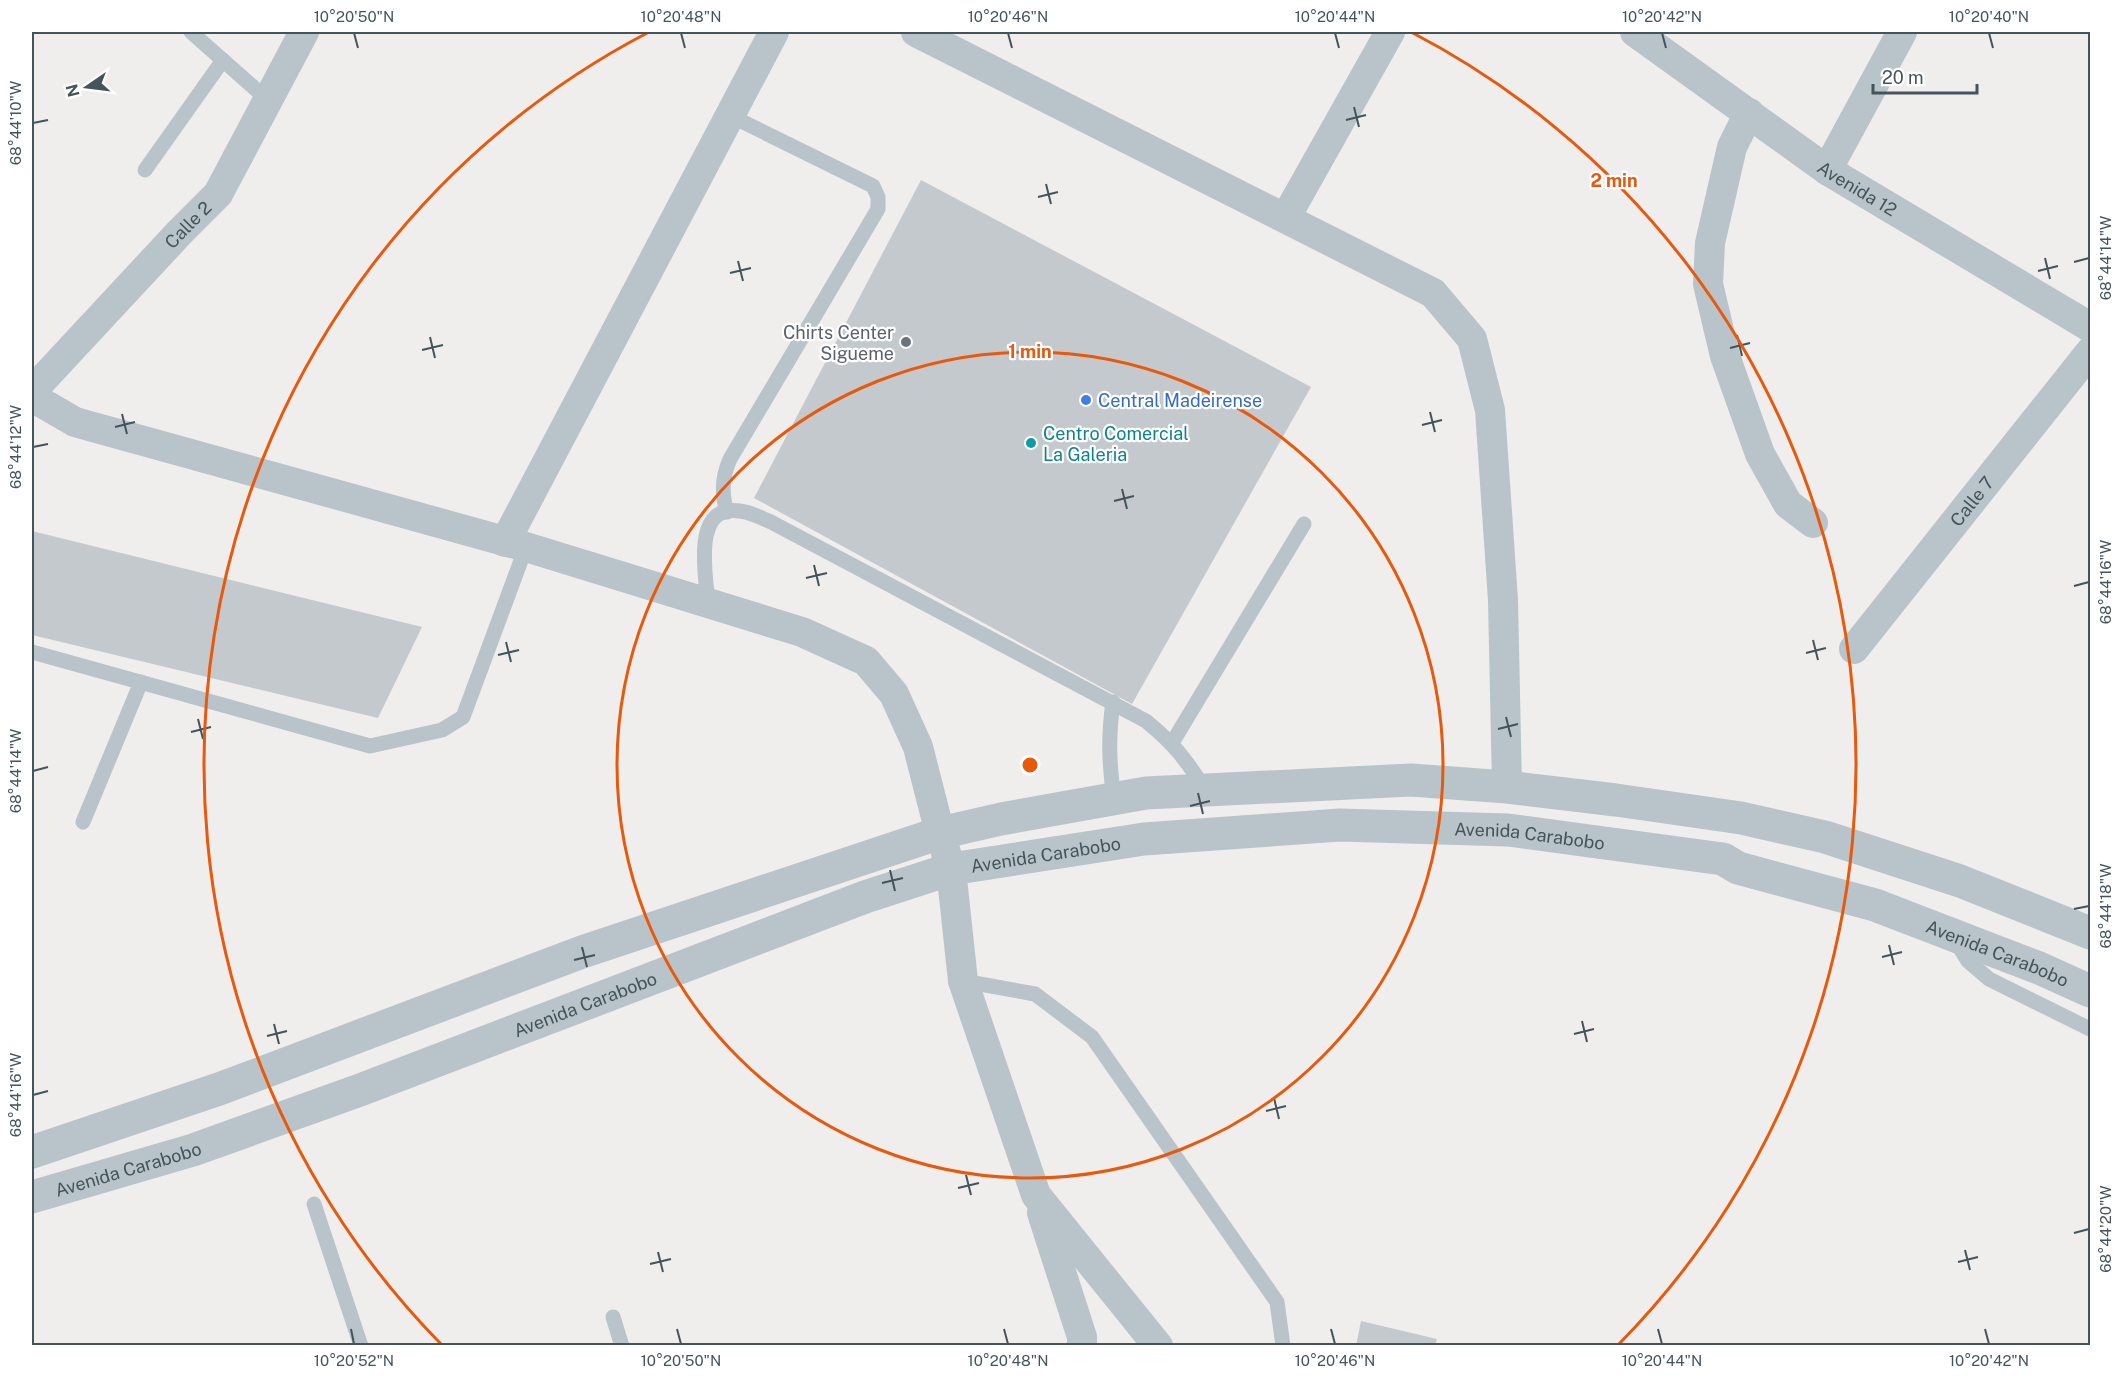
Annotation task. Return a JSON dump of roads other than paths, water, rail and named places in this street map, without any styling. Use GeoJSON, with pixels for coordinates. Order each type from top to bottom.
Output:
{"type":"FeatureCollection","features":[{"type":"Feature","properties":{"kind":"street","name":"Calle 2"},"geometry":{"type":"LineString","coordinates":[[32,391],[218,194],[304,32]]}},
{"type":"Feature","properties":{"kind":"street"},"geometry":{"type":"LineString","coordinates":[[515,544],[729,115],[774,32]]}},
{"type":"Feature","properties":{"kind":"street"},"geometry":{"type":"LineString","coordinates":[[916,32],[1433,293],[1472,339],[1490,410],[1503,600],[1507,787]]}},
{"type":"Feature","properties":{"kind":"street"},"geometry":{"type":"LineString","coordinates":[[1286,217],[1390,32]]}},
{"type":"Feature","properties":{"kind":"street","name":"Avenida 12"},"geometry":{"type":"LineString","coordinates":[[1635,32],[1827,170],[2091,327]]}},
{"type":"Feature","properties":{"kind":"street"},"geometry":{"type":"LineString","coordinates":[[1827,170],[1902,32]]}},
{"type":"Feature","properties":{"kind":"street"},"geometry":{"type":"LineString","coordinates":[[1749,113],[1732,147],[1710,243],[1708,285],[1725,357],[1760,454],[1788,504],[1813,523]]}},
{"type":"Feature","properties":{"kind":"street","name":"Calle 7"},"geometry":{"type":"LineString","coordinates":[[1854,650],[2091,352]]}},
{"type":"Feature","properties":{"kind":"street"},"geometry":{"type":"LineString","coordinates":[[32,397],[75,422],[515,544],[802,632],[867,662],[894,694],[918,747],[951,869],[963,981],[1082,1337],[1082,1346]]}},
{"type":"Feature","properties":{"kind":"street"},"geometry":{"type":"LineString","coordinates":[[32,1152],[219,1089],[582,952],[940,832],[1146,793],[1411,780],[1507,787],[1741,818],[1825,837],[1960,881],[2091,933]]}},
{"type":"Feature","properties":{"kind":"street","name":"Avenida Carabobo"},"geometry":{"type":"LineString","coordinates":[[32,1197],[193,1150],[360,1090],[865,897],[951,869],[1144,839],[1340,825],[1508,830],[1723,859],[1738,868],[1875,905],[2039,968],[2091,991]]}},
{"type":"Feature","properties":{"kind":"street"},"geometry":{"type":"LineString","coordinates":[[1036,1196],[1158,1346]]}},
{"type":"Feature","properties":{"kind":"lane"},"geometry":{"type":"LineString","coordinates":[[191,32],[268,100]]}},
{"type":"Feature","properties":{"kind":"lane"},"geometry":{"type":"LineString","coordinates":[[145,170],[223,60]]}},
{"type":"Feature","properties":{"kind":"lane"},"geometry":{"type":"LineString","coordinates":[[727,512],[723,488],[724,473],[729,459],[879,209],[878,197],[873,186],[729,115]]}},
{"type":"Feature","properties":{"kind":"lane"},"geometry":{"type":"LineString","coordinates":[[708,603],[704,541],[711,523],[718,515],[738,510],[771,522],[1146,721],[1172,743],[1190,765],[1205,790]]}},
{"type":"Feature","properties":{"kind":"lane"},"geometry":{"type":"LineString","coordinates":[[1172,743],[1304,524]]}},
{"type":"Feature","properties":{"kind":"lane"},"geometry":{"type":"LineString","coordinates":[[32,652],[370,746],[442,730],[463,717],[515,544]]}},
{"type":"Feature","properties":{"kind":"lane"},"geometry":{"type":"LineString","coordinates":[[83,822],[141,682]]}},
{"type":"Feature","properties":{"kind":"lane"},"geometry":{"type":"LineString","coordinates":[[1113,702],[1108,733],[1108,760],[1114,798]]}},
{"type":"Feature","properties":{"kind":"lane"},"geometry":{"type":"LineString","coordinates":[[1951,934],[1968,961],[1989,979],[2091,1029]]}},
{"type":"Feature","properties":{"kind":"lane"},"geometry":{"type":"LineString","coordinates":[[963,981],[1035,994],[1092,1037],[1277,1302],[1283,1346]]}},
{"type":"Feature","properties":{"kind":"lane"},"geometry":{"type":"LineString","coordinates":[[314,1204],[361,1346]]}},
{"type":"Feature","properties":{"kind":"lane"},"geometry":{"type":"LineString","coordinates":[[613,1317],[622,1346]]}},
{"type":"Feature","properties":{"kind":"place","name":"Chirts Center Sigueme"},"geometry":{"type":"Point","coordinates":[906,342]}},
{"type":"Feature","properties":{"kind":"place","name":"Central Madeirense"},"geometry":{"type":"Point","coordinates":[1086,400]}},
{"type":"Feature","properties":{"kind":"place","name":"Centro Comercial La Galeria"},"geometry":{"type":"Point","coordinates":[1031,443]}}]}
